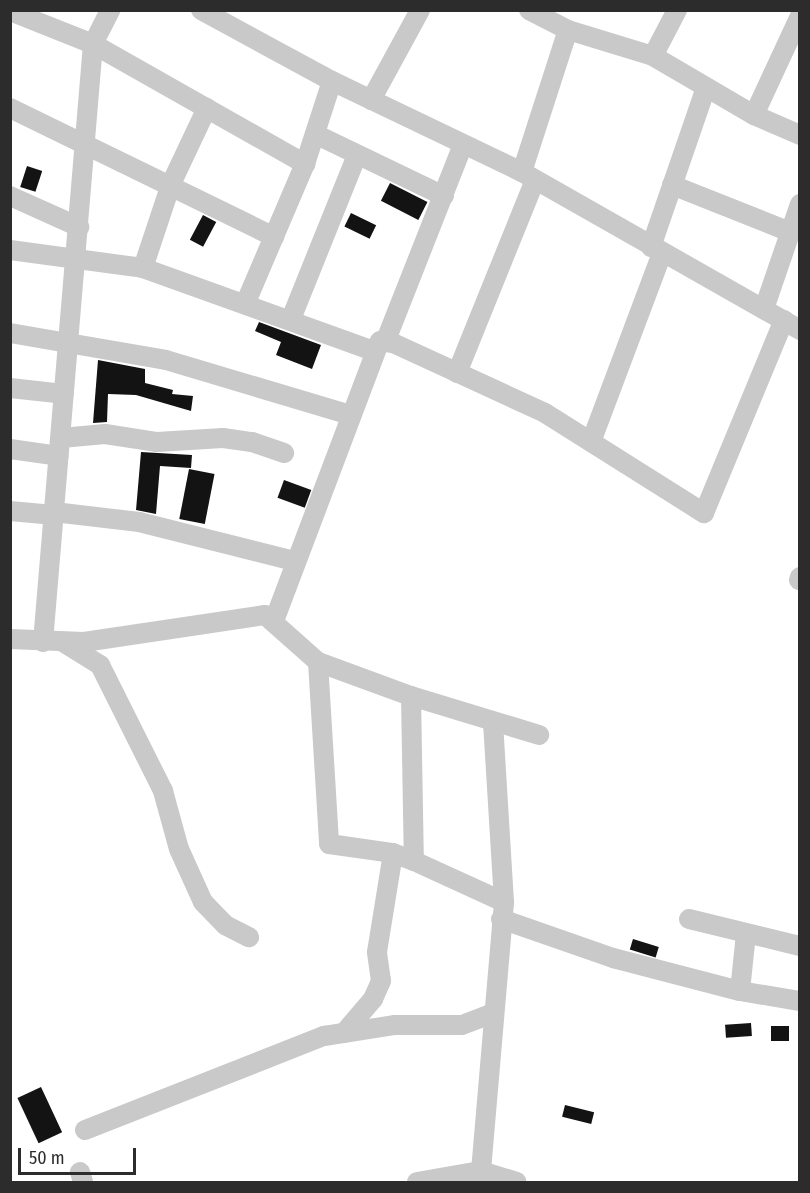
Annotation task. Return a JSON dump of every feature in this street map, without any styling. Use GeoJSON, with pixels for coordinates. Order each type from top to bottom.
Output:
{"type":"FeatureCollection","features":[{"type":"Feature","properties":{"kind":"street"},"geometry":{"type":"LineString","coordinates":[[53,642],[54,513],[93,44],[110,10]]}},
{"type":"Feature","properties":{"kind":"street"},"geometry":{"type":"LineString","coordinates":[[10,250],[76,261],[143,268],[457,373],[545,413],[704,513],[792,325],[528,176],[332,81],[201,10]]}},
{"type":"Feature","properties":{"kind":"street"},"geometry":{"type":"LineString","coordinates":[[529,10],[568,30],[653,56],[754,115],[800,135]]}},
{"type":"Feature","properties":{"kind":"street"},"geometry":{"type":"LineString","coordinates":[[653,56],[677,10]]}},
{"type":"Feature","properties":{"kind":"street"},"geometry":{"type":"LineString","coordinates":[[371,100],[419,11]]}},
{"type":"Feature","properties":{"kind":"street"},"geometry":{"type":"LineString","coordinates":[[13,15],[93,44],[305,164]]}},
{"type":"Feature","properties":{"kind":"street"},"geometry":{"type":"LineString","coordinates":[[754,115],[800,16]]}},
{"type":"Feature","properties":{"kind":"street"},"geometry":{"type":"LineString","coordinates":[[457,373],[528,176],[568,30]]}},
{"type":"Feature","properties":{"kind":"street"},"geometry":{"type":"LineString","coordinates":[[246,302],[305,164],[332,81]]}},
{"type":"Feature","properties":{"kind":"street"},"geometry":{"type":"LineString","coordinates":[[591,442],[657,250],[672,185],[706,87]]}},
{"type":"Feature","properties":{"kind":"street"},"geometry":{"type":"LineString","coordinates":[[10,108],[171,184],[274,237]]}},
{"type":"Feature","properties":{"kind":"street"},"geometry":{"type":"LineString","coordinates":[[143,268],[171,184],[207,108]]}},
{"type":"Feature","properties":{"kind":"street"},"geometry":{"type":"LineString","coordinates":[[315,134],[356,157],[444,196]]}},
{"type":"Feature","properties":{"kind":"street"},"geometry":{"type":"LineString","coordinates":[[274,621],[294,561],[350,415],[444,196],[463,145]]}},
{"type":"Feature","properties":{"kind":"street"},"geometry":{"type":"LineString","coordinates":[[291,319],[356,157]]}},
{"type":"Feature","properties":{"kind":"street"},"geometry":{"type":"LineString","coordinates":[[672,185],[791,246]]}},
{"type":"Feature","properties":{"kind":"street"},"geometry":{"type":"LineString","coordinates":[[10,196],[79,227]]}},
{"type":"Feature","properties":{"kind":"street"},"geometry":{"type":"LineString","coordinates":[[764,309],[791,246],[800,204]]}},
{"type":"Feature","properties":{"kind":"street"},"geometry":{"type":"LineString","coordinates":[[10,333],[166,360],[350,415]]}},
{"type":"Feature","properties":{"kind":"street"},"geometry":{"type":"LineString","coordinates":[[10,388],[64,394]]}},
{"type":"Feature","properties":{"kind":"street"},"geometry":{"type":"LineString","coordinates":[[10,449],[60,447],[105,434],[157,442],[223,438],[252,442],[284,453]]}},
{"type":"Feature","properties":{"kind":"street"},"geometry":{"type":"LineString","coordinates":[[10,511],[139,522],[294,561]]}},
{"type":"Feature","properties":{"kind":"street"},"geometry":{"type":"LineString","coordinates":[[10,639],[53,642],[265,615],[274,621],[294,644],[318,662],[411,696],[493,723],[539,735]]}},
{"type":"Feature","properties":{"kind":"street"},"geometry":{"type":"LineString","coordinates":[[53,642],[100,665],[163,791],[179,849],[203,902],[225,925],[249,937]]}},
{"type":"Feature","properties":{"kind":"street"},"geometry":{"type":"LineString","coordinates":[[318,662],[329,844],[393,853],[414,861],[502,910],[613,958],[740,991],[800,1001]]}},
{"type":"Feature","properties":{"kind":"street"},"geometry":{"type":"LineString","coordinates":[[411,696],[414,861]]}},
{"type":"Feature","properties":{"kind":"street"},"geometry":{"type":"LineString","coordinates":[[486,1177],[494,1013],[502,910],[493,723]]}},
{"type":"Feature","properties":{"kind":"street"},"geometry":{"type":"LineString","coordinates":[[344,1033],[373,999],[381,981],[377,952],[393,853]]}},
{"type":"Feature","properties":{"kind":"street"},"geometry":{"type":"LineString","coordinates":[[689,919],[800,946]]}},
{"type":"Feature","properties":{"kind":"street"},"geometry":{"type":"LineString","coordinates":[[740,991],[746,933]]}},
{"type":"Feature","properties":{"kind":"street"},"geometry":{"type":"LineString","coordinates":[[85,1130],[324,1036],[395,1025],[462,1025],[494,1013]]}},
{"type":"Feature","properties":{"kind":"street"},"geometry":{"type":"LineString","coordinates":[[417,1182],[486,1177],[516,1182]]}},
{"type":"Feature","properties":{"kind":"building"},"geometry":{"type":"Polygon","coordinates":[[[27,166],[42,171],[35,192],[20,187],[27,166]]]}},
{"type":"Feature","properties":{"kind":"building"},"geometry":{"type":"Polygon","coordinates":[[[390,183],[427,202],[418,220],[381,201],[390,183]]]}},
{"type":"Feature","properties":{"kind":"building"},"geometry":{"type":"Polygon","coordinates":[[[351,213],[376,225],[370,239],[344,226],[351,213]]]}},
{"type":"Feature","properties":{"kind":"building"},"geometry":{"type":"Polygon","coordinates":[[[203,215],[216,222],[203,247],[190,240],[203,215]]]}},
{"type":"Feature","properties":{"kind":"building"},"geometry":{"type":"Polygon","coordinates":[[[259,322],[321,345],[312,369],[276,355],[281,342],[255,331],[259,322]]]}},
{"type":"Feature","properties":{"kind":"building"},"geometry":{"type":"Polygon","coordinates":[[[98,360],[145,369],[145,383],[173,390],[172,394],[193,396],[191,411],[136,395],[108,394],[107,422],[93,423],[98,360]]]}},
{"type":"Feature","properties":{"kind":"building"},"geometry":{"type":"Polygon","coordinates":[[[141,452],[192,455],[191,468],[160,466],[156,514],[136,510],[141,452]]]}},
{"type":"Feature","properties":{"kind":"building"},"geometry":{"type":"Polygon","coordinates":[[[189,469],[215,474],[205,524],[179,519],[189,469]]]}},
{"type":"Feature","properties":{"kind":"building"},"geometry":{"type":"Polygon","coordinates":[[[284,480],[311,490],[305,508],[278,498],[284,480]]]}},
{"type":"Feature","properties":{"kind":"building"},"geometry":{"type":"Polygon","coordinates":[[[633,939],[659,947],[656,957],[630,950],[633,939]]]}},
{"type":"Feature","properties":{"kind":"building"},"geometry":{"type":"Polygon","coordinates":[[[751,1023],[752,1036],[726,1038],[725,1025],[751,1023]]]}},
{"type":"Feature","properties":{"kind":"building"},"geometry":{"type":"Polygon","coordinates":[[[771,1026],[789,1026],[789,1041],[771,1041],[771,1026]]]}},
{"type":"Feature","properties":{"kind":"building"},"geometry":{"type":"Polygon","coordinates":[[[41,1087],[62,1132],[39,1143],[17,1098],[41,1087]]]}},
{"type":"Feature","properties":{"kind":"building"},"geometry":{"type":"Polygon","coordinates":[[[565,1105],[594,1112],[591,1124],[562,1117],[565,1105]]]}}]}
